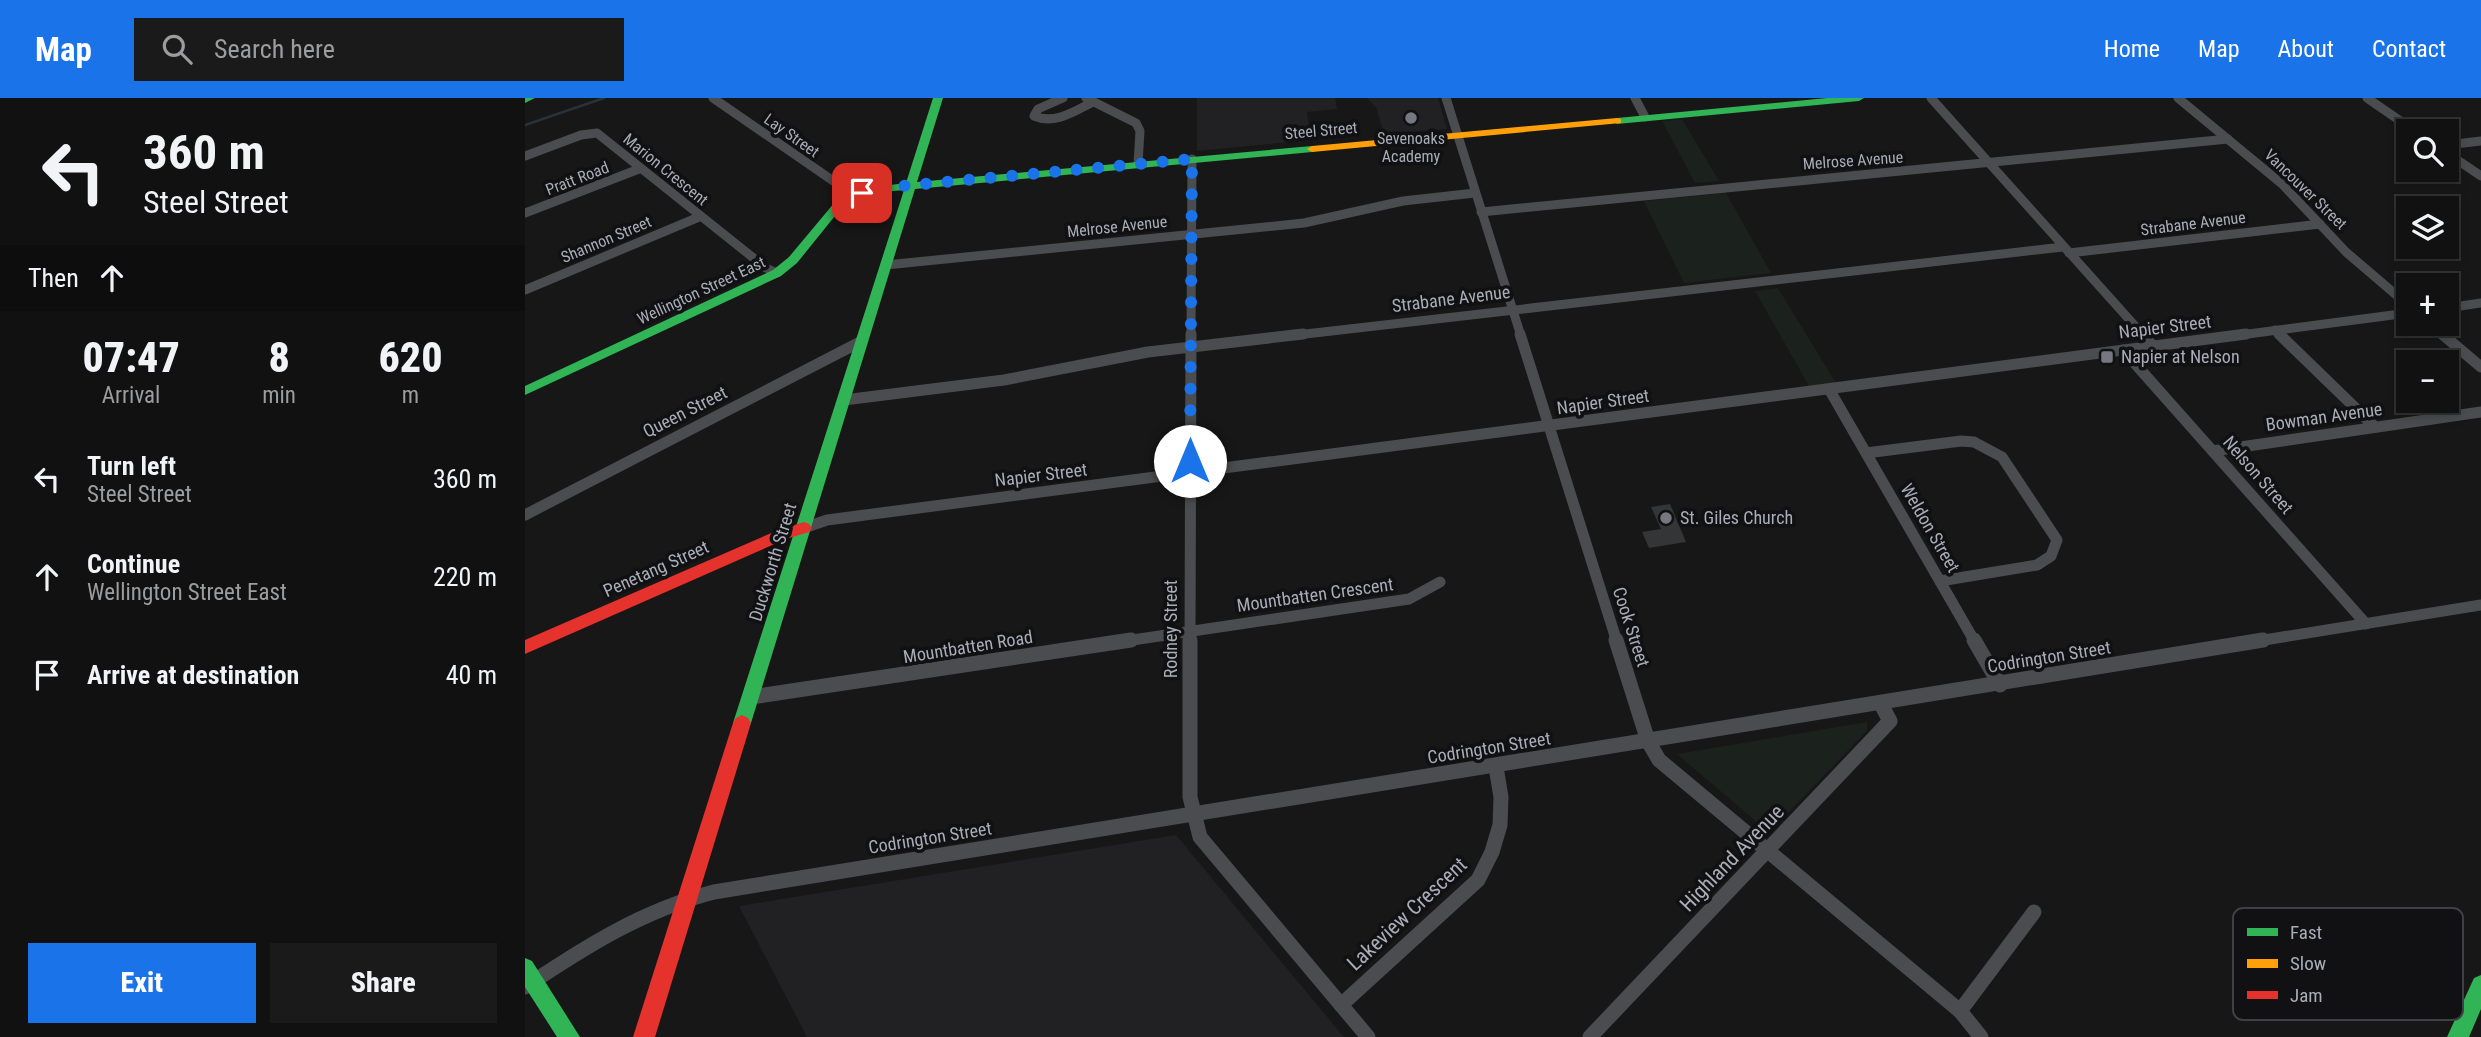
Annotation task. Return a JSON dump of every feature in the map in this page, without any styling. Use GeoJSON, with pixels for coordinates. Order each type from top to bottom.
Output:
{"type":"FeatureCollection","features":[{"type":"Feature","properties":{"kind":"street"},"geometry":{"type":"LineString","coordinates":[[525,100],[530,98]]}},
{"type":"Feature","properties":{"kind":"street","name":"Lay Street"},"geometry":{"type":"LineString","coordinates":[[713,98],[855,196]]}},
{"type":"Feature","properties":{"kind":"street","name":"Duckworth Street"},"geometry":{"type":"LineString","coordinates":[[644,1037],[938,98]]}},
{"type":"Feature","properties":{"kind":"street"},"geometry":{"type":"LineString","coordinates":[[1062,98],[1038,109],[1034,116],[1044,120],[1054,119],[1089,100],[1133,121],[1139,127],[1138,164]]}},
{"type":"Feature","properties":{"kind":"street","name":"Cook Street"},"geometry":{"type":"LineString","coordinates":[[1446,98],[1547,427],[1648,741],[1659,760],[1959,1011],[1981,1037]]}},
{"type":"Feature","properties":{"kind":"street"},"geometry":{"type":"LineString","coordinates":[[1635,98],[1645,117]]}},
{"type":"Feature","properties":{"kind":"street","name":"Steel Street"},"geometry":{"type":"LineString","coordinates":[[911,185],[1859,98]]}},
{"type":"Feature","properties":{"kind":"street"},"geometry":{"type":"LineString","coordinates":[[1931,98],[2153,346]]}},
{"type":"Feature","properties":{"kind":"street","name":"Vancouver Street"},"geometry":{"type":"LineString","coordinates":[[2179,98],[2282,184],[2365,269],[2396,295]]}},
{"type":"Feature","properties":{"kind":"street"},"geometry":{"type":"LineString","coordinates":[[2367,98],[2398,119]]}},
{"type":"Feature","properties":{"kind":"street","name":"Marion Crescent"},"geometry":{"type":"LineString","coordinates":[[525,156],[594,132],[699,217],[766,268],[777,273]]}},
{"type":"Feature","properties":{"kind":"street","name":"Melrose Avenue"},"geometry":{"type":"LineString","coordinates":[[1481,212],[2228,139]]}},
{"type":"Feature","properties":{"kind":"street"},"geometry":{"type":"LineString","coordinates":[[2459,144],[2481,141]]}},
{"type":"Feature","properties":{"kind":"street","name":"Rodney Street"},"geometry":{"type":"LineString","coordinates":[[1192,159],[1190,797],[1200,836],[1368,1037]]}},
{"type":"Feature","properties":{"kind":"street"},"geometry":{"type":"LineString","coordinates":[[2459,161],[2481,176]]}},
{"type":"Feature","properties":{"kind":"street","name":"Pratt Road"},"geometry":{"type":"LineString","coordinates":[[525,213],[639,169]]}},
{"type":"Feature","properties":{"kind":"street","name":"Wellington Street East"},"geometry":{"type":"LineString","coordinates":[[525,391],[777,273],[793,260],[839,204],[876,189],[911,185]]}},
{"type":"Feature","properties":{"kind":"street","name":"Melrose Avenue"},"geometry":{"type":"LineString","coordinates":[[886,265],[1314,222],[1403,201],[1475,193]]}},
{"type":"Feature","properties":{"kind":"street","name":"Shannon Street"},"geometry":{"type":"LineString","coordinates":[[525,290],[699,217]]}},
{"type":"Feature","properties":{"kind":"street","name":"Strabane Avenue"},"geometry":{"type":"LineString","coordinates":[[844,400],[994,382],[1118,357],[1191,347],[1511,309],[2320,224]]}},
{"type":"Feature","properties":{"kind":"street"},"geometry":{"type":"LineString","coordinates":[[2459,306],[2481,303]]}},
{"type":"Feature","properties":{"kind":"street","name":"Napier Street"},"geometry":{"type":"LineString","coordinates":[[804,527],[827,520],[2396,315]]}},
{"type":"Feature","properties":{"kind":"street"},"geometry":{"type":"LineString","coordinates":[[2274,330],[2375,427]]}},
{"type":"Feature","properties":{"kind":"street"},"geometry":{"type":"LineString","coordinates":[[2444,336],[2481,367]]}},
{"type":"Feature","properties":{"kind":"street","name":"Queen Street"},"geometry":{"type":"LineString","coordinates":[[525,514],[862,341]]}},
{"type":"Feature","properties":{"kind":"street","name":"Nelson Street"},"geometry":{"type":"LineString","coordinates":[[2123,350],[2366,624]]}},
{"type":"Feature","properties":{"kind":"street","name":"Weldon Street"},"geometry":{"type":"LineString","coordinates":[[1829,389],[2000,685]]}},
{"type":"Feature","properties":{"kind":"street","name":"Bowman Avenue"},"geometry":{"type":"LineString","coordinates":[[2213,451],[2481,412]]}},
{"type":"Feature","properties":{"kind":"street"},"geometry":{"type":"LineString","coordinates":[[1866,453],[1961,441],[1974,442],[1989,448],[2001,457],[2057,540],[2056,551],[2049,559],[2037,565],[1940,581]]}},
{"type":"Feature","properties":{"kind":"street","name":"Penetang Street"},"geometry":{"type":"LineString","coordinates":[[525,647],[804,527]]}},
{"type":"Feature","properties":{"kind":"street","name":"Mountbatten Crescent"},"geometry":{"type":"LineString","coordinates":[[1190,631],[1409,600],[1440,582]]}},
{"type":"Feature","properties":{"kind":"street","name":"Codrington Street"},"geometry":{"type":"LineString","coordinates":[[528,979],[661,907],[688,897],[2481,605]]}},
{"type":"Feature","properties":{"kind":"street","name":"Mountbatten Road"},"geometry":{"type":"LineString","coordinates":[[751,697],[1190,631]]}},
{"type":"Feature","properties":{"kind":"street","name":"Highland Avenue"},"geometry":{"type":"LineString","coordinates":[[1590,1037],[1890,721],[1881,704]]}},
{"type":"Feature","properties":{"kind":"street","name":"Lakeview Crescent"},"geometry":{"type":"LineString","coordinates":[[1341,1005],[1478,880],[1491,858],[1502,820],[1503,806],[1496,767]]}},
{"type":"Feature","properties":{"kind":"street"},"geometry":{"type":"LineString","coordinates":[[1959,1011],[2034,912]]}},
{"type":"Feature","properties":{"kind":"street"},"geometry":{"type":"LineString","coordinates":[[528,979],[569,1037]]}},
{"type":"Feature","properties":{"kind":"street"},"geometry":{"type":"LineString","coordinates":[[2458,1037],[2481,985]]}},
{"type":"Feature","properties":{"kind":"shaded area"},"geometry":{"type":"Polygon","coordinates":[[[1197,98],[1335,98],[1337,109],[1307,112],[1311,140],[1197,151],[1197,98]]]}},
{"type":"Feature","properties":{"kind":"shaded area","name":"Sevenoaks Academy"},"geometry":{"type":"Polygon","coordinates":[[[1367,98],[1438,98],[1447,129],[1384,134],[1376,107],[1367,98]]]}},
{"type":"Feature","properties":{"kind":"shaded area"},"geometry":{"type":"Polygon","coordinates":[[[1682,119],[1719,181],[1695,183],[1662,121],[1682,119]]]}},
{"type":"Feature","properties":{"kind":"shaded area"},"geometry":{"type":"Polygon","coordinates":[[[1726,193],[1771,273],[1684,283],[1644,201],[1726,193]]]}},
{"type":"Feature","properties":{"kind":"shaded area"},"geometry":{"type":"Polygon","coordinates":[[[1778,288],[1836,383],[1809,386],[1755,291],[1778,288]]]}},
{"type":"Feature","properties":{"kind":"shaded area"},"geometry":{"type":"Polygon","coordinates":[[[1867,722],[1867,731],[1778,823],[1766,830],[1677,754],[1867,722]]]}},
{"type":"Feature","properties":{"kind":"shaded area"},"geometry":{"type":"Polygon","coordinates":[[[1176,835],[1344,1037],[807,1037],[739,906],[1176,835]]]}},
{"type":"Feature","properties":{"kind":"building","name":"St. Giles Church"},"geometry":{"type":"Polygon","coordinates":[[[1670,504],[1686,542],[1649,548],[1642,532],[1661,529],[1651,507],[1670,504]]]}},
{"type":"Feature","properties":{"kind":"waterway"},"geometry":{"type":"LineString","coordinates":[[525,125],[604,98]]}},
{"type":"Feature","properties":{"kind":"traffic: fast"},"geometry":{"type":"LineString","coordinates":[[525,100],[530,98]]}},
{"type":"Feature","properties":{"kind":"traffic: fast"},"geometry":{"type":"LineString","coordinates":[[742,723],[938,98]]}},
{"type":"Feature","properties":{"kind":"traffic: fast"},"geometry":{"type":"LineString","coordinates":[[1617,121],[1859,98]]}},
{"type":"Feature","properties":{"kind":"traffic: fast"},"geometry":{"type":"LineString","coordinates":[[525,391],[777,273],[793,260],[839,204],[870,190],[1312,149]]}},
{"type":"Feature","properties":{"kind":"traffic: fast"},"geometry":{"type":"LineString","coordinates":[[525,968],[569,1037]]}},
{"type":"Feature","properties":{"kind":"traffic: fast"},"geometry":{"type":"LineString","coordinates":[[2458,1037],[2481,985]]}},
{"type":"Feature","properties":{"kind":"traffic: slow"},"geometry":{"type":"LineString","coordinates":[[1312,149],[1617,121]]}},
{"type":"Feature","properties":{"kind":"traffic: jam"},"geometry":{"type":"LineString","coordinates":[[525,647],[781,535],[804,528]]}},
{"type":"Feature","properties":{"kind":"traffic: jam"},"geometry":{"type":"LineString","coordinates":[[644,1037],[742,723]]}},
{"type":"Feature","properties":{"kind":"place","name":"Sevenoaks Academy"},"geometry":{"type":"Point","coordinates":[1411,118]}},
{"type":"Feature","properties":{"kind":"place","name":"Napier at Nelson"},"geometry":{"type":"Point","coordinates":[2107,357]}},
{"type":"Feature","properties":{"kind":"place","name":"St. Giles Church"},"geometry":{"type":"Point","coordinates":[1666,518]}},
{"type":"Feature","properties":{"kind":"route"},"geometry":{"type":"LineString","coordinates":[[862,193],[891,187],[1192,159],[1190,461]]}}]}
